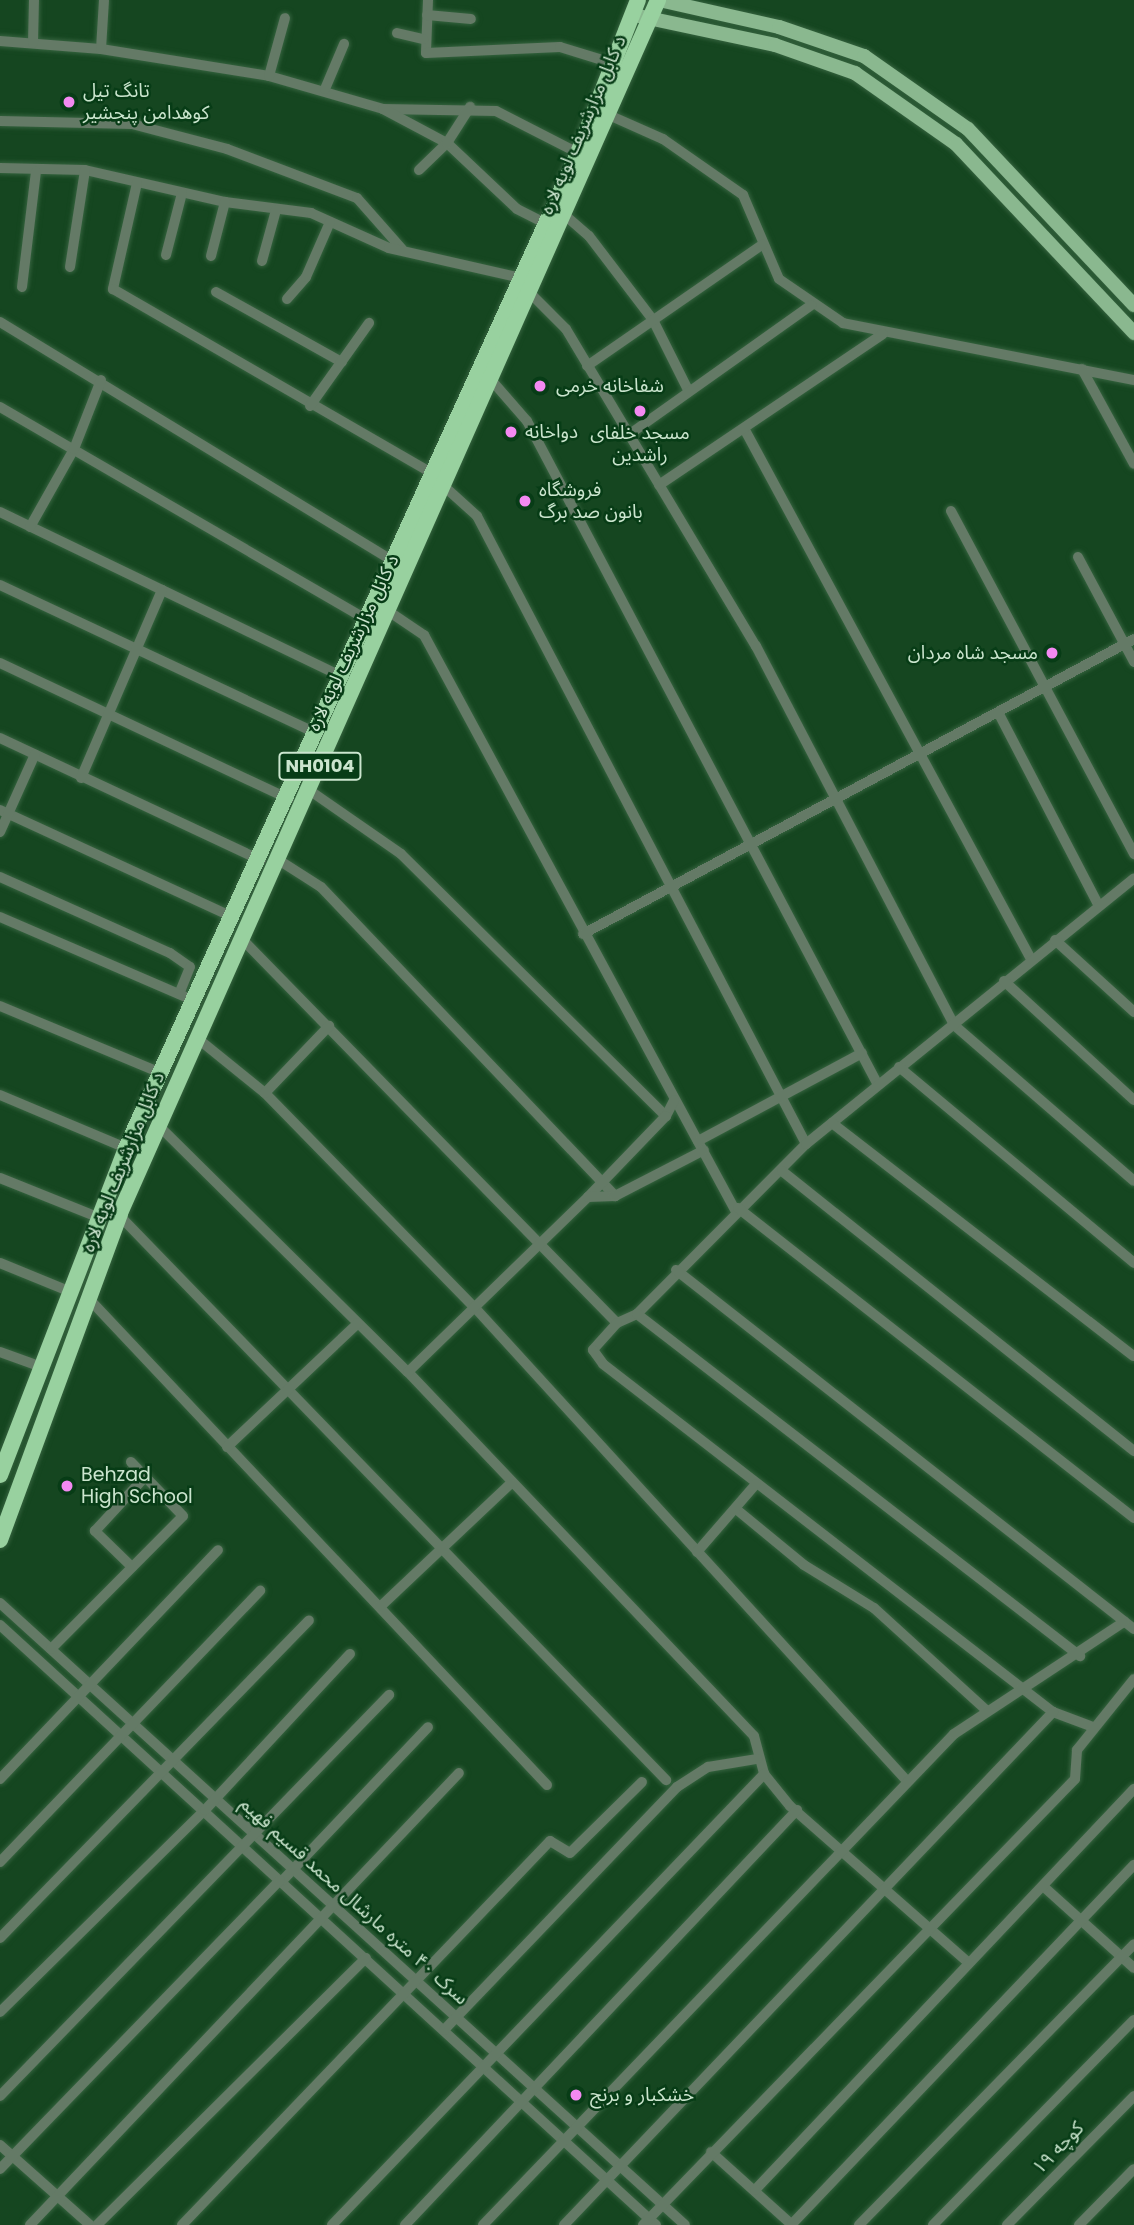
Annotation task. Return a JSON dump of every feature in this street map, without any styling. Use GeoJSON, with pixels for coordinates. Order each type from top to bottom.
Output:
{"type":"FeatureCollection","features":[{"type":"Feature","properties":{"kind":"highway","name":"د کابل مزارشریف لویه لاره"},"geometry":{"type":"LineString","coordinates":[[0,1475],[6,1443],[41,1367],[126,1148],[233,917],[309,790],[391,613],[567,217],[659,0]]}},
{"type":"Feature","properties":{"kind":"highway","name":"د کابل مزارشریف لویه لاره"},"geometry":{"type":"LineString","coordinates":[[0,1540],[91,1301],[120,1213],[242,938],[289,799],[432,473],[578,153],[636,7]]}},
{"type":"Feature","properties":{"kind":"main road"},"geometry":{"type":"LineString","coordinates":[[659,0],[779,27],[863,55],[968,130],[1134,305]]}},
{"type":"Feature","properties":{"kind":"main road"},"geometry":{"type":"LineString","coordinates":[[636,7],[652,18],[775,45],[855,73],[965,153],[1134,333]]}},
{"type":"Feature","properties":{"kind":"street"},"geometry":{"type":"LineString","coordinates":[[33,43],[34,0]]}},
{"type":"Feature","properties":{"kind":"street"},"geometry":{"type":"LineString","coordinates":[[101,49],[104,0]]}},
{"type":"Feature","properties":{"kind":"street"},"geometry":{"type":"LineString","coordinates":[[428,0],[423,38],[426,53],[560,47],[612,63]]}},
{"type":"Feature","properties":{"kind":"street"},"geometry":{"type":"LineString","coordinates":[[427,15],[471,19]]}},
{"type":"Feature","properties":{"kind":"street"},"geometry":{"type":"LineString","coordinates":[[270,76],[285,18]]}},
{"type":"Feature","properties":{"kind":"street"},"geometry":{"type":"LineString","coordinates":[[397,33],[423,38]]}},
{"type":"Feature","properties":{"kind":"street"},"geometry":{"type":"LineString","coordinates":[[0,41],[101,49],[270,76],[325,89],[383,109],[447,143],[517,209],[545,223]]}},
{"type":"Feature","properties":{"kind":"street"},"geometry":{"type":"LineString","coordinates":[[325,89],[344,44]]}},
{"type":"Feature","properties":{"kind":"street"},"geometry":{"type":"LineString","coordinates":[[383,109],[470,107],[496,111],[578,153]]}},
{"type":"Feature","properties":{"kind":"street"},"geometry":{"type":"LineString","coordinates":[[419,170],[447,143],[470,107]]}},
{"type":"Feature","properties":{"kind":"street"},"geometry":{"type":"LineString","coordinates":[[611,116],[663,139],[743,195],[762,245],[779,279],[811,305],[842,323],[883,334],[1134,380]]}},
{"type":"Feature","properties":{"kind":"street"},"geometry":{"type":"LineString","coordinates":[[0,121],[132,124],[227,149],[357,198],[402,249]]}},
{"type":"Feature","properties":{"kind":"street"},"geometry":{"type":"LineString","coordinates":[[0,168],[36,172],[85,170],[182,193],[276,210],[330,222],[402,249],[521,278]]}},
{"type":"Feature","properties":{"kind":"street"},"geometry":{"type":"LineString","coordinates":[[70,267],[85,170]]}},
{"type":"Feature","properties":{"kind":"street"},"geometry":{"type":"LineString","coordinates":[[22,287],[36,172]]}},
{"type":"Feature","properties":{"kind":"street"},"geometry":{"type":"LineString","coordinates":[[137,183],[113,289],[310,406],[432,473]]}},
{"type":"Feature","properties":{"kind":"street"},"geometry":{"type":"LineString","coordinates":[[166,255],[182,193]]}},
{"type":"Feature","properties":{"kind":"street"},"geometry":{"type":"LineString","coordinates":[[211,256],[225,202]]}},
{"type":"Feature","properties":{"kind":"street"},"geometry":{"type":"LineString","coordinates":[[262,261],[276,210]]}},
{"type":"Feature","properties":{"kind":"street"},"geometry":{"type":"LineString","coordinates":[[567,217],[589,236],[653,320],[690,392]]}},
{"type":"Feature","properties":{"kind":"street"},"geometry":{"type":"LineString","coordinates":[[287,299],[305,278],[330,222]]}},
{"type":"Feature","properties":{"kind":"street"},"geometry":{"type":"LineString","coordinates":[[587,366],[762,245]]}},
{"type":"Feature","properties":{"kind":"street"},"geometry":{"type":"LineString","coordinates":[[216,292],[342,362]]}},
{"type":"Feature","properties":{"kind":"street"},"geometry":{"type":"LineString","coordinates":[[532,295],[566,329],[627,436],[756,646],[954,1025],[1134,1181]]}},
{"type":"Feature","properties":{"kind":"street"},"geometry":{"type":"LineString","coordinates":[[627,436],[811,305]]}},
{"type":"Feature","properties":{"kind":"street"},"geometry":{"type":"LineString","coordinates":[[0,322],[101,380],[393,561]]}},
{"type":"Feature","properties":{"kind":"street"},"geometry":{"type":"LineString","coordinates":[[310,406],[369,323]]}},
{"type":"Feature","properties":{"kind":"street"},"geometry":{"type":"LineString","coordinates":[[659,485],[746,432],[883,334]]}},
{"type":"Feature","properties":{"kind":"street"},"geometry":{"type":"LineString","coordinates":[[1082,369],[1134,464]]}},
{"type":"Feature","properties":{"kind":"street"},"geometry":{"type":"LineString","coordinates":[[30,527],[74,449],[101,380]]}},
{"type":"Feature","properties":{"kind":"street"},"geometry":{"type":"LineString","coordinates":[[493,382],[527,421],[878,1085]]}},
{"type":"Feature","properties":{"kind":"street"},"geometry":{"type":"LineString","coordinates":[[0,407],[369,621]]}},
{"type":"Feature","properties":{"kind":"street"},"geometry":{"type":"LineString","coordinates":[[746,432],[917,756],[1031,959]]}},
{"type":"Feature","properties":{"kind":"street"},"geometry":{"type":"LineString","coordinates":[[446,488],[477,516],[806,1144]]}},
{"type":"Feature","properties":{"kind":"street"},"geometry":{"type":"LineString","coordinates":[[951,511],[1043,689],[1134,854]]}},
{"type":"Feature","properties":{"kind":"street"},"geometry":{"type":"LineString","coordinates":[[0,512],[343,677]]}},
{"type":"Feature","properties":{"kind":"street"},"geometry":{"type":"LineString","coordinates":[[1078,557],[1129,641],[1134,662]]}},
{"type":"Feature","properties":{"kind":"street"},"geometry":{"type":"LineString","coordinates":[[0,585],[135,652],[318,734]]}},
{"type":"Feature","properties":{"kind":"street"},"geometry":{"type":"LineString","coordinates":[[80,778],[162,590]]}},
{"type":"Feature","properties":{"kind":"street"},"geometry":{"type":"LineString","coordinates":[[391,613],[424,635],[583,934],[736,1209],[1134,1518]]}},
{"type":"Feature","properties":{"kind":"street"},"geometry":{"type":"LineString","coordinates":[[583,934],[751,842],[999,714],[1129,641]]}},
{"type":"Feature","properties":{"kind":"street"},"geometry":{"type":"LineString","coordinates":[[0,663],[289,799]]}},
{"type":"Feature","properties":{"kind":"street"},"geometry":{"type":"LineString","coordinates":[[999,714],[1099,906]]}},
{"type":"Feature","properties":{"kind":"street"},"geometry":{"type":"LineString","coordinates":[[0,738],[80,778],[269,860],[321,887],[615,1196]]}},
{"type":"Feature","properties":{"kind":"street"},"geometry":{"type":"LineString","coordinates":[[0,832],[4,812],[35,754]]}},
{"type":"Feature","properties":{"kind":"street"},"geometry":{"type":"LineString","coordinates":[[309,790],[401,854],[666,1116]]}},
{"type":"Feature","properties":{"kind":"street"},"geometry":{"type":"LineString","coordinates":[[4,812],[233,917]]}},
{"type":"Feature","properties":{"kind":"street"},"geometry":{"type":"LineString","coordinates":[[0,877],[170,953],[190,967],[179,993]]}},
{"type":"Feature","properties":{"kind":"street"},"geometry":{"type":"LineString","coordinates":[[1093,1727],[1053,1712],[1023,1684],[756,1484],[603,1364],[593,1350],[617,1323],[637,1314],[736,1209],[782,1171],[806,1144],[1134,878]]}},
{"type":"Feature","properties":{"kind":"street"},"geometry":{"type":"LineString","coordinates":[[0,917],[195,1001]]}},
{"type":"Feature","properties":{"kind":"street"},"geometry":{"type":"LineString","coordinates":[[242,938],[545,1244],[617,1323]]}},
{"type":"Feature","properties":{"kind":"street"},"geometry":{"type":"LineString","coordinates":[[1055,940],[1134,1012]]}},
{"type":"Feature","properties":{"kind":"street"},"geometry":{"type":"LineString","coordinates":[[1004,981],[1134,1100]]}},
{"type":"Feature","properties":{"kind":"street"},"geometry":{"type":"LineString","coordinates":[[0,1006],[161,1073]]}},
{"type":"Feature","properties":{"kind":"street"},"geometry":{"type":"LineString","coordinates":[[265,1093],[329,1026]]}},
{"type":"Feature","properties":{"kind":"street"},"geometry":{"type":"LineString","coordinates":[[197,1038],[265,1093],[477,1310],[906,1780]]}},
{"type":"Feature","properties":{"kind":"street"},"geometry":{"type":"LineString","coordinates":[[588,1198],[615,1196],[862,1053]]}},
{"type":"Feature","properties":{"kind":"street"},"geometry":{"type":"LineString","coordinates":[[900,1067],[1134,1263]]}},
{"type":"Feature","properties":{"kind":"street"},"geometry":{"type":"LineString","coordinates":[[0,1095],[126,1148]]}},
{"type":"Feature","properties":{"kind":"street"},"geometry":{"type":"LineString","coordinates":[[408,1373],[545,1244],[588,1198],[600,1181],[666,1116],[674,1100]]}},
{"type":"Feature","properties":{"kind":"street"},"geometry":{"type":"LineString","coordinates":[[832,1123],[1134,1356]]}},
{"type":"Feature","properties":{"kind":"street"},"geometry":{"type":"LineString","coordinates":[[158,1125],[408,1373],[510,1484],[754,1736],[757,1759],[764,1774],[797,1810],[884,1889],[930,1924],[969,1963]]}},
{"type":"Feature","properties":{"kind":"street"},"geometry":{"type":"LineString","coordinates":[[782,1171],[1134,1451]]}},
{"type":"Feature","properties":{"kind":"street"},"geometry":{"type":"LineString","coordinates":[[0,1178],[102,1212],[120,1213],[444,1545],[666,1780]]}},
{"type":"Feature","properties":{"kind":"street"},"geometry":{"type":"LineString","coordinates":[[0,1263],[71,1292]]}},
{"type":"Feature","properties":{"kind":"street"},"geometry":{"type":"LineString","coordinates":[[676,1270],[1134,1629]]}},
{"type":"Feature","properties":{"kind":"street"},"geometry":{"type":"LineString","coordinates":[[91,1301],[547,1785]]}},
{"type":"Feature","properties":{"kind":"street"},"geometry":{"type":"LineString","coordinates":[[637,1314],[1080,1656]]}},
{"type":"Feature","properties":{"kind":"street"},"geometry":{"type":"LineString","coordinates":[[227,1447],[358,1323]]}},
{"type":"Feature","properties":{"kind":"street"},"geometry":{"type":"LineString","coordinates":[[0,1352],[41,1367]]}},
{"type":"Feature","properties":{"kind":"street"},"geometry":{"type":"LineString","coordinates":[[51,1649],[183,1516],[131,1462]]}},
{"type":"Feature","properties":{"kind":"street"},"geometry":{"type":"LineString","coordinates":[[132,1567],[95,1531],[145,1477]]}},
{"type":"Feature","properties":{"kind":"street"},"geometry":{"type":"LineString","coordinates":[[380,1607],[510,1484]]}},
{"type":"Feature","properties":{"kind":"street"},"geometry":{"type":"LineString","coordinates":[[697,1552],[756,1484]]}},
{"type":"Feature","properties":{"kind":"street"},"geometry":{"type":"LineString","coordinates":[[736,1509],[804,1565],[874,1608],[986,1710]]}},
{"type":"Feature","properties":{"kind":"street"},"geometry":{"type":"LineString","coordinates":[[0,1779],[218,1550]]}},
{"type":"Feature","properties":{"kind":"street"},"geometry":{"type":"LineString","coordinates":[[0,1862],[260,1591]]}},
{"type":"Feature","properties":{"kind":"street","name":"سرک ۴۰ متره مارشال محمد قسیم فهیم"},"geometry":{"type":"LineString","coordinates":[[0,1603],[685,2225]]}},
{"type":"Feature","properties":{"kind":"street"},"geometry":{"type":"LineString","coordinates":[[0,1938],[175,1762],[309,1620]]}},
{"type":"Feature","properties":{"kind":"street"},"geometry":{"type":"LineString","coordinates":[[483,2225],[566,2142],[840,1847],[906,1780],[986,1710],[1023,1684],[1080,1656],[1124,1622]]}},
{"type":"Feature","properties":{"kind":"street","name":"سرک ۴۰ متره مارشال محمد قسیم فهیم"},"geometry":{"type":"LineString","coordinates":[[0,1625],[566,2142],[649,2223]]}},
{"type":"Feature","properties":{"kind":"street"},"geometry":{"type":"LineString","coordinates":[[0,2012],[205,1810],[350,1654]]}},
{"type":"Feature","properties":{"kind":"street"},"geometry":{"type":"LineString","coordinates":[[649,2223],[662,2204],[711,2152],[930,1924],[1075,1779],[1077,1750],[1134,1679]]}},
{"type":"Feature","properties":{"kind":"street"},"geometry":{"type":"LineString","coordinates":[[0,2096],[240,1843],[389,1695]]}},
{"type":"Feature","properties":{"kind":"street"},"geometry":{"type":"LineString","coordinates":[[564,2225],[1053,1712]]}},
{"type":"Feature","properties":{"kind":"street"},"geometry":{"type":"LineString","coordinates":[[0,2169],[428,1727]]}},
{"type":"Feature","properties":{"kind":"street"},"geometry":{"type":"LineString","coordinates":[[444,2030],[677,1787],[708,1767],[757,1759]]}},
{"type":"Feature","properties":{"kind":"street"},"geometry":{"type":"LineString","coordinates":[[30,2225],[335,1907],[459,1773]]}},
{"type":"Feature","properties":{"kind":"street"},"geometry":{"type":"LineString","coordinates":[[332,2225],[764,1774]]}},
{"type":"Feature","properties":{"kind":"street"},"geometry":{"type":"LineString","coordinates":[[182,2225],[418,1982],[550,1841],[570,1853],[642,1782]]}},
{"type":"Feature","properties":{"kind":"street"},"geometry":{"type":"LineString","coordinates":[[755,2190],[1134,1789]]}},
{"type":"Feature","properties":{"kind":"street"},"geometry":{"type":"LineString","coordinates":[[405,2225],[524,2104],[797,1810]]}},
{"type":"Feature","properties":{"kind":"street"},"geometry":{"type":"LineString","coordinates":[[711,2152],[792,2225],[1082,1923],[1134,1865]]}},
{"type":"Feature","properties":{"kind":"street"},"geometry":{"type":"LineString","coordinates":[[1044,1887],[1134,1968]]}},
{"type":"Feature","properties":{"kind":"street"},"geometry":{"type":"LineString","coordinates":[[859,2225],[1134,1944]]}},
{"type":"Feature","properties":{"kind":"street"},"geometry":{"type":"LineString","coordinates":[[97,2225],[366,1958]]}},
{"type":"Feature","properties":{"kind":"street"},"geometry":{"type":"LineString","coordinates":[[933,2225],[1134,2020]]}},
{"type":"Feature","properties":{"kind":"street","name":"کوچه ۱۹"},"geometry":{"type":"LineString","coordinates":[[1007,2225],[1134,2095]]}},
{"type":"Feature","properties":{"kind":"street"},"geometry":{"type":"LineString","coordinates":[[0,2145],[90,2225]]}},
{"type":"Feature","properties":{"kind":"street"},"geometry":{"type":"LineString","coordinates":[[1079,2225],[1134,2169]]}},
{"type":"Feature","properties":{"kind":"place","name":"تانگ تیل کوهدامن پنجشیر"},"geometry":{"type":"Point","coordinates":[69,102]}},
{"type":"Feature","properties":{"kind":"place","name":"شفاخانه خرمی"},"geometry":{"type":"Point","coordinates":[540,386]}},
{"type":"Feature","properties":{"kind":"place","name":"مسجد خلفای راشدین"},"geometry":{"type":"Point","coordinates":[640,411]}},
{"type":"Feature","properties":{"kind":"place","name":"دواخانه"},"geometry":{"type":"Point","coordinates":[511,432]}},
{"type":"Feature","properties":{"kind":"place","name":"فروشگاه بانون صد برگ"},"geometry":{"type":"Point","coordinates":[525,501]}},
{"type":"Feature","properties":{"kind":"place","name":"مسجد شاه مردان"},"geometry":{"type":"Point","coordinates":[1052,653]}},
{"type":"Feature","properties":{"kind":"place","name":"Behzad High School"},"geometry":{"type":"Point","coordinates":[67,1486]}},
{"type":"Feature","properties":{"kind":"place","name":"خشکبار و برنج"},"geometry":{"type":"Point","coordinates":[576,2095]}}]}
